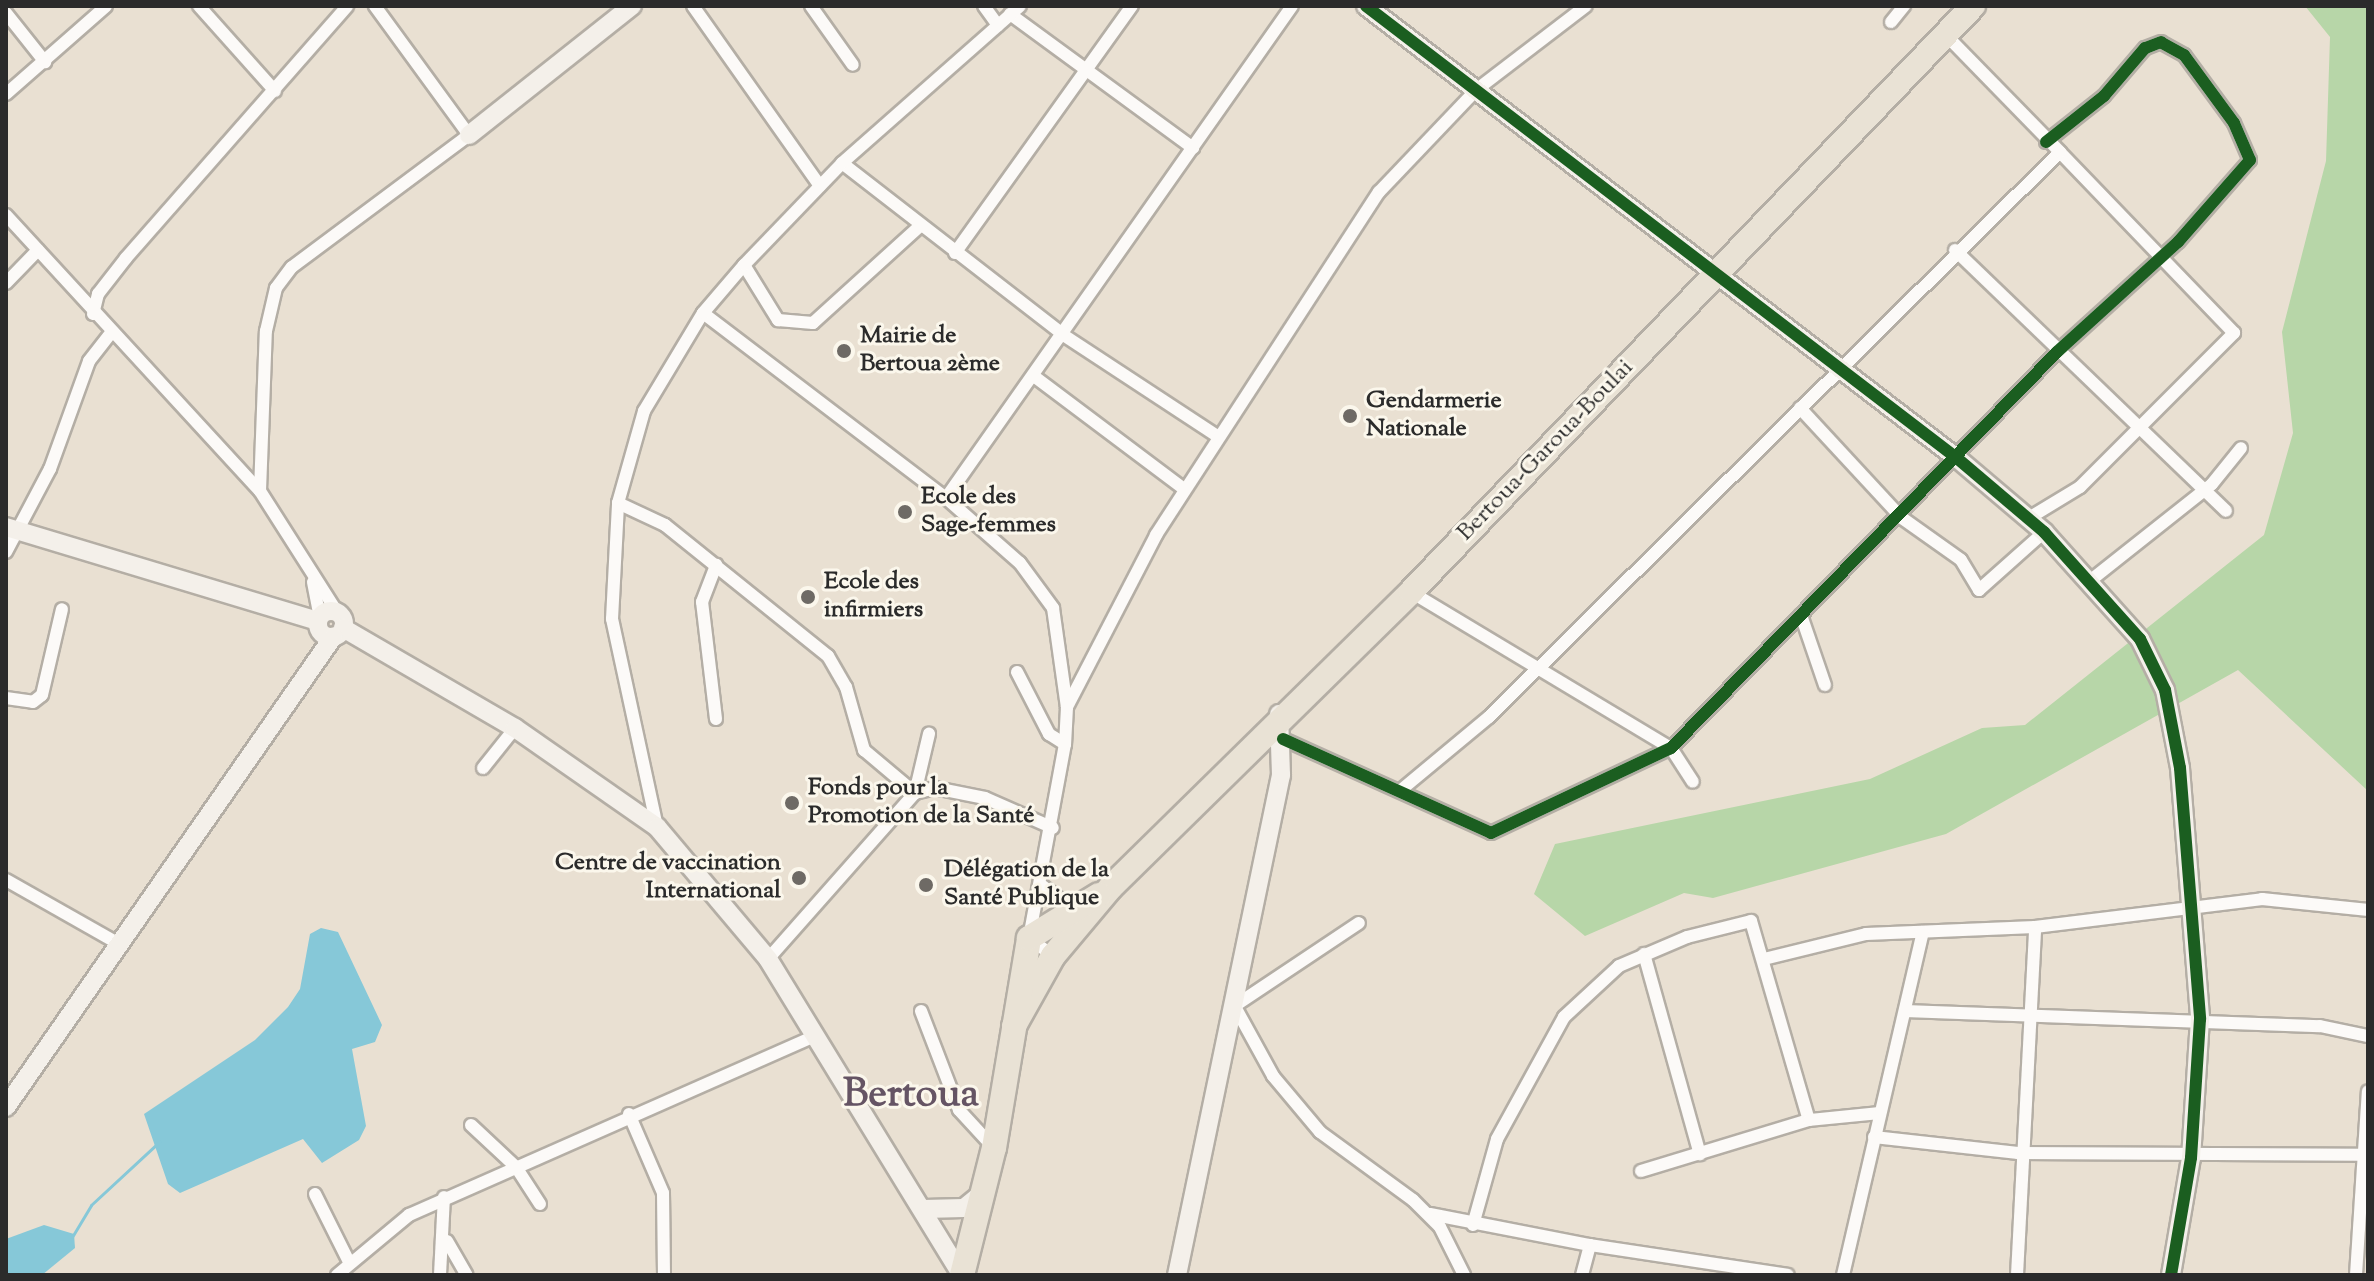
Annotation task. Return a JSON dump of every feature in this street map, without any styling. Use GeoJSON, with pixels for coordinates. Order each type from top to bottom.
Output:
{"type":"FeatureCollection","features":[{"type":"Feature","properties":{"kind":"highway","name":"Bertoua-Garoua-Boulai"},"geometry":{"type":"LineString","coordinates":[[1029,938],[1077,914],[1111,887],[1279,714],[1411,592],[1973,6]]}},
{"type":"Feature","properties":{"kind":"highway","name":"Bertoua-Garoua-Boulai"},"geometry":{"type":"LineString","coordinates":[[1014,1026],[1077,914]]}},
{"type":"Feature","properties":{"kind":"highway"},"geometry":{"type":"LineString","coordinates":[[962,1275],[979,1196],[994,1148],[1029,938]]}},
{"type":"Feature","properties":{"kind":"street"},"geometry":{"type":"LineString","coordinates":[[6,94],[106,6]]}},
{"type":"Feature","properties":{"kind":"street"},"geometry":{"type":"LineString","coordinates":[[199,6],[275,91]]}},
{"type":"Feature","properties":{"kind":"street"},"geometry":{"type":"LineString","coordinates":[[93,314],[98,294],[126,258],[347,6]]}},
{"type":"Feature","properties":{"kind":"street"},"geometry":{"type":"LineString","coordinates":[[375,6],[469,135]]}},
{"type":"Feature","properties":{"kind":"street"},"geometry":{"type":"LineString","coordinates":[[260,491],[266,331],[276,288],[292,267],[469,135],[632,6]]}},
{"type":"Feature","properties":{"kind":"street"},"geometry":{"type":"LineString","coordinates":[[693,6],[820,186]]}},
{"type":"Feature","properties":{"kind":"street"},"geometry":{"type":"LineString","coordinates":[[811,6],[853,65]]}},
{"type":"Feature","properties":{"kind":"street"},"geometry":{"type":"LineString","coordinates":[[984,6],[998,25]]}},
{"type":"Feature","properties":{"kind":"street"},"geometry":{"type":"LineString","coordinates":[[955,253],[1083,69],[1132,6]]}},
{"type":"Feature","properties":{"kind":"street"},"geometry":{"type":"LineString","coordinates":[[946,498],[1065,336],[1292,6]]}},
{"type":"Feature","properties":{"kind":"street"},"geometry":{"type":"LineString","coordinates":[[1366,6],[1837,370],[1958,459],[2044,532],[2091,580],[2140,639],[2165,690],[2193,908],[2200,1019],[2191,1158],[2171,1275]]}},
{"type":"Feature","properties":{"kind":"street"},"geometry":{"type":"LineString","coordinates":[[1067,707],[1184,489],[1379,192],[1476,90],[1586,6]]}},
{"type":"Feature","properties":{"kind":"street"},"geometry":{"type":"LineString","coordinates":[[1891,22],[1904,6]]}},
{"type":"Feature","properties":{"kind":"street"},"geometry":{"type":"LineString","coordinates":[[657,827],[612,619],[618,503],[644,411],[703,313],[744,265],[842,163],[1015,10],[1083,69],[1193,148]]}},
{"type":"Feature","properties":{"kind":"street"},"geometry":{"type":"LineString","coordinates":[[6,13],[45,62]]}},
{"type":"Feature","properties":{"kind":"street"},"geometry":{"type":"LineString","coordinates":[[1945,34],[2046,142],[2060,152],[2234,333],[2139,432],[2064,501],[2029,518]]}},
{"type":"Feature","properties":{"kind":"street"},"geometry":{"type":"LineString","coordinates":[[1283,739],[1491,833],[1671,748],[1801,615],[1902,518],[2057,352],[2161,257],[2250,160],[2234,123],[2184,55],[2161,42],[2145,48],[2104,96],[2046,142]]}},
{"type":"Feature","properties":{"kind":"street"},"geometry":{"type":"LineString","coordinates":[[1401,790],[1489,717],[1533,668],[1800,408],[1955,250],[2060,152]]}},
{"type":"Feature","properties":{"kind":"street"},"geometry":{"type":"LineString","coordinates":[[842,163],[1065,336],[1217,436]]}},
{"type":"Feature","properties":{"kind":"street"},"geometry":{"type":"LineString","coordinates":[[6,215],[110,334],[260,491],[312,575],[328,624],[305,671],[6,1107]]}},
{"type":"Feature","properties":{"kind":"street"},"geometry":{"type":"LineString","coordinates":[[744,265],[778,320],[813,323],[920,226]]}},
{"type":"Feature","properties":{"kind":"street"},"geometry":{"type":"LineString","coordinates":[[6,283],[38,250]]}},
{"type":"Feature","properties":{"kind":"street"},"geometry":{"type":"LineString","coordinates":[[1955,250],[2139,432],[2226,511]]}},
{"type":"Feature","properties":{"kind":"street"},"geometry":{"type":"LineString","coordinates":[[703,313],[946,498],[1020,563],[1053,608],[1067,707],[1065,744],[1053,828],[1029,938],[1053,956]]}},
{"type":"Feature","properties":{"kind":"street"},"geometry":{"type":"LineString","coordinates":[[6,552],[12,529],[50,469],[89,361],[110,334]]}},
{"type":"Feature","properties":{"kind":"street"},"geometry":{"type":"LineString","coordinates":[[1035,377],[1184,489]]}},
{"type":"Feature","properties":{"kind":"street"},"geometry":{"type":"LineString","coordinates":[[1800,408],[1902,518],[1952,551],[1979,590],[2044,532]]}},
{"type":"Feature","properties":{"kind":"street"},"geometry":{"type":"LineString","coordinates":[[2091,580],[2203,490],[2241,448]]}},
{"type":"Feature","properties":{"kind":"street"},"geometry":{"type":"LineString","coordinates":[[618,503],[665,525],[828,656],[846,687],[864,750],[895,784],[915,793],[935,788],[985,798],[1053,828]]}},
{"type":"Feature","properties":{"kind":"street"},"geometry":{"type":"LineString","coordinates":[[12,529],[328,624],[515,728],[657,827],[768,959],[812,1037],[924,1209],[962,1275]]}},
{"type":"Feature","properties":{"kind":"street"},"geometry":{"type":"LineString","coordinates":[[716,565],[702,602],[716,719]]}},
{"type":"Feature","properties":{"kind":"street"},"geometry":{"type":"LineString","coordinates":[[1411,592],[1533,668],[1671,748],[1693,782]]}},
{"type":"Feature","properties":{"kind":"street"},"geometry":{"type":"LineString","coordinates":[[6,698],[33,702],[42,695],[62,609]]}},
{"type":"Feature","properties":{"kind":"street"},"geometry":{"type":"LineString","coordinates":[[1801,615],[1825,685]]}},
{"type":"Feature","properties":{"kind":"street"},"geometry":{"type":"LineString","coordinates":[[1017,672],[1036,715],[1065,744]]}},
{"type":"Feature","properties":{"kind":"street"},"geometry":{"type":"LineString","coordinates":[[1177,1275],[1236,1004],[1283,739],[1279,714]]}},
{"type":"Feature","properties":{"kind":"street"},"geometry":{"type":"LineString","coordinates":[[483,768],[515,728]]}},
{"type":"Feature","properties":{"kind":"street"},"geometry":{"type":"LineString","coordinates":[[768,959],[915,793],[929,734]]}},
{"type":"Feature","properties":{"kind":"street"},"geometry":{"type":"LineString","coordinates":[[6,880],[119,944]]}},
{"type":"Feature","properties":{"kind":"street"},"geometry":{"type":"LineString","coordinates":[[1040,884],[1077,914]]}},
{"type":"Feature","properties":{"kind":"street"},"geometry":{"type":"LineString","coordinates":[[1764,959],[1866,934],[2035,927],[2193,908],[2306,899],[2368,910]]}},
{"type":"Feature","properties":{"kind":"street"},"geometry":{"type":"LineString","coordinates":[[1473,1225],[1497,1139],[1538,1057],[1587,989],[1644,954],[1751,921],[1809,1120]]}},
{"type":"Feature","properties":{"kind":"street"},"geometry":{"type":"LineString","coordinates":[[1236,1004],[1359,923]]}},
{"type":"Feature","properties":{"kind":"street"},"geometry":{"type":"LineString","coordinates":[[2017,1275],[2018,1153],[2035,927]]}},
{"type":"Feature","properties":{"kind":"street"},"geometry":{"type":"LineString","coordinates":[[1843,1275],[1923,932]]}},
{"type":"Feature","properties":{"kind":"street"},"geometry":{"type":"LineString","coordinates":[[1644,954],[1700,1154]]}},
{"type":"Feature","properties":{"kind":"street"},"geometry":{"type":"LineString","coordinates":[[1236,1004],[1273,1076],[1320,1132],[1427,1214],[1464,1275]]}},
{"type":"Feature","properties":{"kind":"street"},"geometry":{"type":"LineString","coordinates":[[921,1011],[959,1110],[994,1148]]}},
{"type":"Feature","properties":{"kind":"street"},"geometry":{"type":"LineString","coordinates":[[1905,1011],[2029,1018],[2200,1019],[2320,1026],[2368,1036]]}},
{"type":"Feature","properties":{"kind":"street"},"geometry":{"type":"LineString","coordinates":[[337,1275],[348,1260],[444,1197],[812,1037]]}},
{"type":"Feature","properties":{"kind":"street"},"geometry":{"type":"LineString","coordinates":[[2356,1275],[2364,1194],[2361,1155],[2368,1091]]}},
{"type":"Feature","properties":{"kind":"street"},"geometry":{"type":"LineString","coordinates":[[1641,1171],[1809,1120],[1879,1113]]}},
{"type":"Feature","properties":{"kind":"street"},"geometry":{"type":"LineString","coordinates":[[629,1114],[663,1193],[664,1275]]}},
{"type":"Feature","properties":{"kind":"street"},"geometry":{"type":"LineString","coordinates":[[471,1125],[516,1167],[540,1204]]}},
{"type":"Feature","properties":{"kind":"street"},"geometry":{"type":"LineString","coordinates":[[1874,1137],[2018,1153],[2191,1158],[2361,1155]]}},
{"type":"Feature","properties":{"kind":"street"},"geometry":{"type":"LineString","coordinates":[[315,1194],[348,1260]]}},
{"type":"Feature","properties":{"kind":"street"},"geometry":{"type":"LineString","coordinates":[[924,1209],[964,1208],[979,1196]]}},
{"type":"Feature","properties":{"kind":"street"},"geometry":{"type":"LineString","coordinates":[[440,1275],[447,1241],[444,1197]]}},
{"type":"Feature","properties":{"kind":"street"},"geometry":{"type":"LineString","coordinates":[[1427,1214],[1590,1245],[1788,1275]]}},
{"type":"Feature","properties":{"kind":"street"},"geometry":{"type":"LineString","coordinates":[[447,1241],[467,1275]]}},
{"type":"Feature","properties":{"kind":"street"},"geometry":{"type":"LineString","coordinates":[[1582,1275],[1590,1245]]}},
{"type":"Feature","properties":{"kind":"green space"},"geometry":{"type":"Polygon","coordinates":[[[2305,6],[2368,6],[2368,791],[2238,670],[1946,834],[1713,898],[1684,893],[1585,936],[1534,894],[1555,844],[1870,779],[1982,728],[2025,725],[2264,535],[2293,433],[2282,332],[2326,161],[2330,37],[2305,6]]]}},
{"type":"Feature","properties":{"kind":"water"},"geometry":{"type":"Polygon","coordinates":[[[321,928],[338,932],[382,1025],[375,1042],[352,1049],[366,1126],[359,1140],[322,1163],[303,1139],[180,1193],[168,1184],[144,1114],[255,1040],[288,1007],[300,989],[310,934],[321,928]]]}},
{"type":"Feature","properties":{"kind":"water"},"geometry":{"type":"Polygon","coordinates":[[[44,1225],[74,1234],[75,1248],[42,1275],[6,1275],[6,1239],[44,1225]]]}},
{"type":"Feature","properties":{"kind":"waterway"},"geometry":{"type":"LineString","coordinates":[[72,1237],[91,1205],[160,1141]]}},
{"type":"Feature","properties":{"kind":"cycle path"},"geometry":{"type":"LineString","coordinates":[[1366,6],[1958,459],[2044,532],[2140,639],[2165,690],[2180,768],[2200,1019],[2191,1158],[2171,1275]]}},
{"type":"Feature","properties":{"kind":"cycle path"},"geometry":{"type":"LineString","coordinates":[[1283,739],[1491,833],[1671,748],[2057,352],[2178,242],[2250,160],[2234,123],[2184,55],[2161,42],[2145,48],[2104,96],[2046,142]]}},
{"type":"Feature","properties":{"kind":"place","name":"Mairie de Bertoua 2ème"},"geometry":{"type":"Point","coordinates":[844,351]}},
{"type":"Feature","properties":{"kind":"place","name":"Gendarmerie Nationale"},"geometry":{"type":"Point","coordinates":[1350,416]}},
{"type":"Feature","properties":{"kind":"place","name":"Ecole des Sage-femmes"},"geometry":{"type":"Point","coordinates":[905,512]}},
{"type":"Feature","properties":{"kind":"place","name":"Ecole des infirmiers"},"geometry":{"type":"Point","coordinates":[808,597]}},
{"type":"Feature","properties":{"kind":"place","name":"Fonds pour la Promotion de la Santé"},"geometry":{"type":"Point","coordinates":[792,803]}},
{"type":"Feature","properties":{"kind":"place","name":"Centre de vaccination International"},"geometry":{"type":"Point","coordinates":[799,878]}},
{"type":"Feature","properties":{"kind":"place","name":"Délégation de la Santé Publique"},"geometry":{"type":"Point","coordinates":[926,885]}},
{"type":"Feature","properties":{"kind":"district","name":"Bertoua"},"geometry":{"type":"Point","coordinates":[911,1096]}}]}
